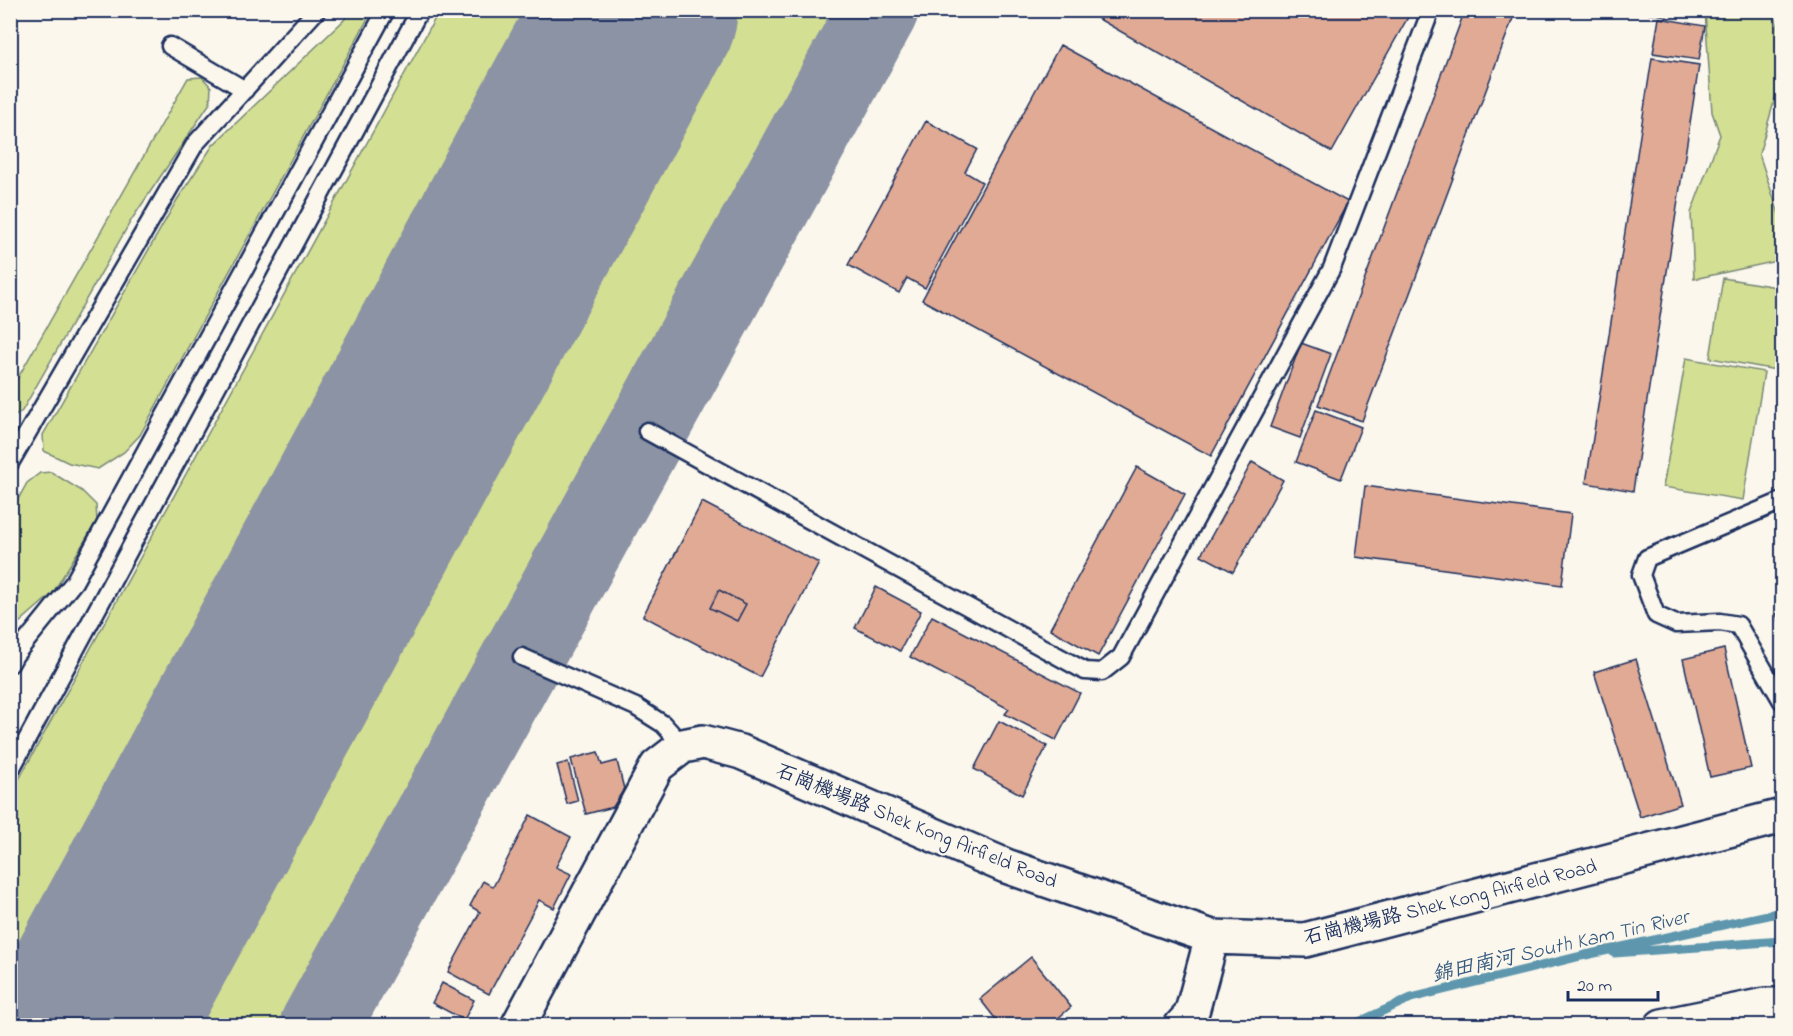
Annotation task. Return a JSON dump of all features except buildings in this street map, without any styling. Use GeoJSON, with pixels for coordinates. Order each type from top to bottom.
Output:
{"type":"FeatureCollection","features":[{"type":"Feature","properties":{"kind":"street","name":"石崗機場路 Shek Kong Airfield Road"},"geometry":{"type":"LineString","coordinates":[[684,746],[704,742],[741,752],[1006,866],[1212,937],[1305,940],[1782,816]]}},
{"type":"Feature","properties":{"kind":"street"},"geometry":{"type":"LineString","coordinates":[[518,1026],[657,766],[684,746]]}},
{"type":"Feature","properties":{"kind":"street"},"geometry":{"type":"LineString","coordinates":[[1181,1026],[1193,1008],[1212,937]]}},
{"type":"Feature","properties":{"kind":"street"},"geometry":{"type":"LineString","coordinates":[[1662,1026],[1766,1005],[1782,1005]]}},
{"type":"Feature","properties":{"kind":"lane"},"geometry":{"type":"LineString","coordinates":[[10,463],[195,144],[317,10]]}},
{"type":"Feature","properties":{"kind":"lane"},"geometry":{"type":"LineString","coordinates":[[10,664],[74,582],[386,10]]}},
{"type":"Feature","properties":{"kind":"lane"},"geometry":{"type":"LineString","coordinates":[[10,771],[420,10]]}},
{"type":"Feature","properties":{"kind":"lane"},"geometry":{"type":"LineString","coordinates":[[647,431],[1085,671],[1102,672],[1121,657],[1332,268],[1431,10]]}},
{"type":"Feature","properties":{"kind":"lane"},"geometry":{"type":"LineString","coordinates":[[170,46],[245,90]]}},
{"type":"Feature","properties":{"kind":"lane"},"geometry":{"type":"LineString","coordinates":[[1782,501],[1647,558],[1641,575],[1656,615],[1676,624],[1720,622],[1738,625],[1782,701]]}},
{"type":"Feature","properties":{"kind":"lane"},"geometry":{"type":"LineString","coordinates":[[522,657],[636,708],[663,724],[684,746]]}},
{"type":"Feature","properties":{"kind":"green space"},"geometry":{"type":"Polygon","coordinates":[[[350,11],[372,11],[140,435],[124,452],[98,469],[69,463],[44,451],[43,435],[177,200],[213,145],[344,20],[350,11]]]}},
{"type":"Feature","properties":{"kind":"green space"},"geometry":{"type":"Polygon","coordinates":[[[439,11],[552,11],[11,1002],[11,794],[439,11]]]}},
{"type":"Feature","properties":{"kind":"green space"},"geometry":{"type":"Polygon","coordinates":[[[736,11],[849,11],[299,1025],[186,1025],[736,11]]]}},
{"type":"Feature","properties":{"kind":"green space"},"geometry":{"type":"Polygon","coordinates":[[[1705,11],[1774,11],[1782,47],[1782,74],[1759,154],[1782,223],[1782,260],[1694,279],[1691,213],[1720,135],[1712,112],[1705,11]]]}},
{"type":"Feature","properties":{"kind":"green space"},"geometry":{"type":"Polygon","coordinates":[[[202,77],[211,87],[210,103],[132,219],[22,411],[11,419],[11,390],[188,78],[202,77]]]}},
{"type":"Feature","properties":{"kind":"green space"},"geometry":{"type":"Polygon","coordinates":[[[1723,278],[1782,288],[1782,371],[1710,358],[1723,278]]]}},
{"type":"Feature","properties":{"kind":"green space"},"geometry":{"type":"Polygon","coordinates":[[[1686,358],[1764,372],[1743,500],[1663,487],[1686,358]]]}},
{"type":"Feature","properties":{"kind":"green space"},"geometry":{"type":"Polygon","coordinates":[[[51,472],[82,491],[96,505],[97,521],[52,594],[19,623],[11,640],[11,512],[27,483],[40,473],[51,472]]]}},
{"type":"Feature","properties":{"kind":"waterway","name":"錦田南河 South Kam Tin River"},"geometry":{"type":"LineString","coordinates":[[1350,1026],[1411,998],[1581,956],[1782,912]]}},
{"type":"Feature","properties":{"kind":"waterway"},"geometry":{"type":"LineString","coordinates":[[1614,953],[1782,941]]}},
{"type":"Feature","properties":{"kind":"taxiway"},"geometry":{"type":"LineString","coordinates":[[320,1026],[878,10]]}},
{"type":"Feature","properties":{"kind":"runway"},"geometry":{"type":"LineString","coordinates":[[87,1026],[637,10]]}}]}
